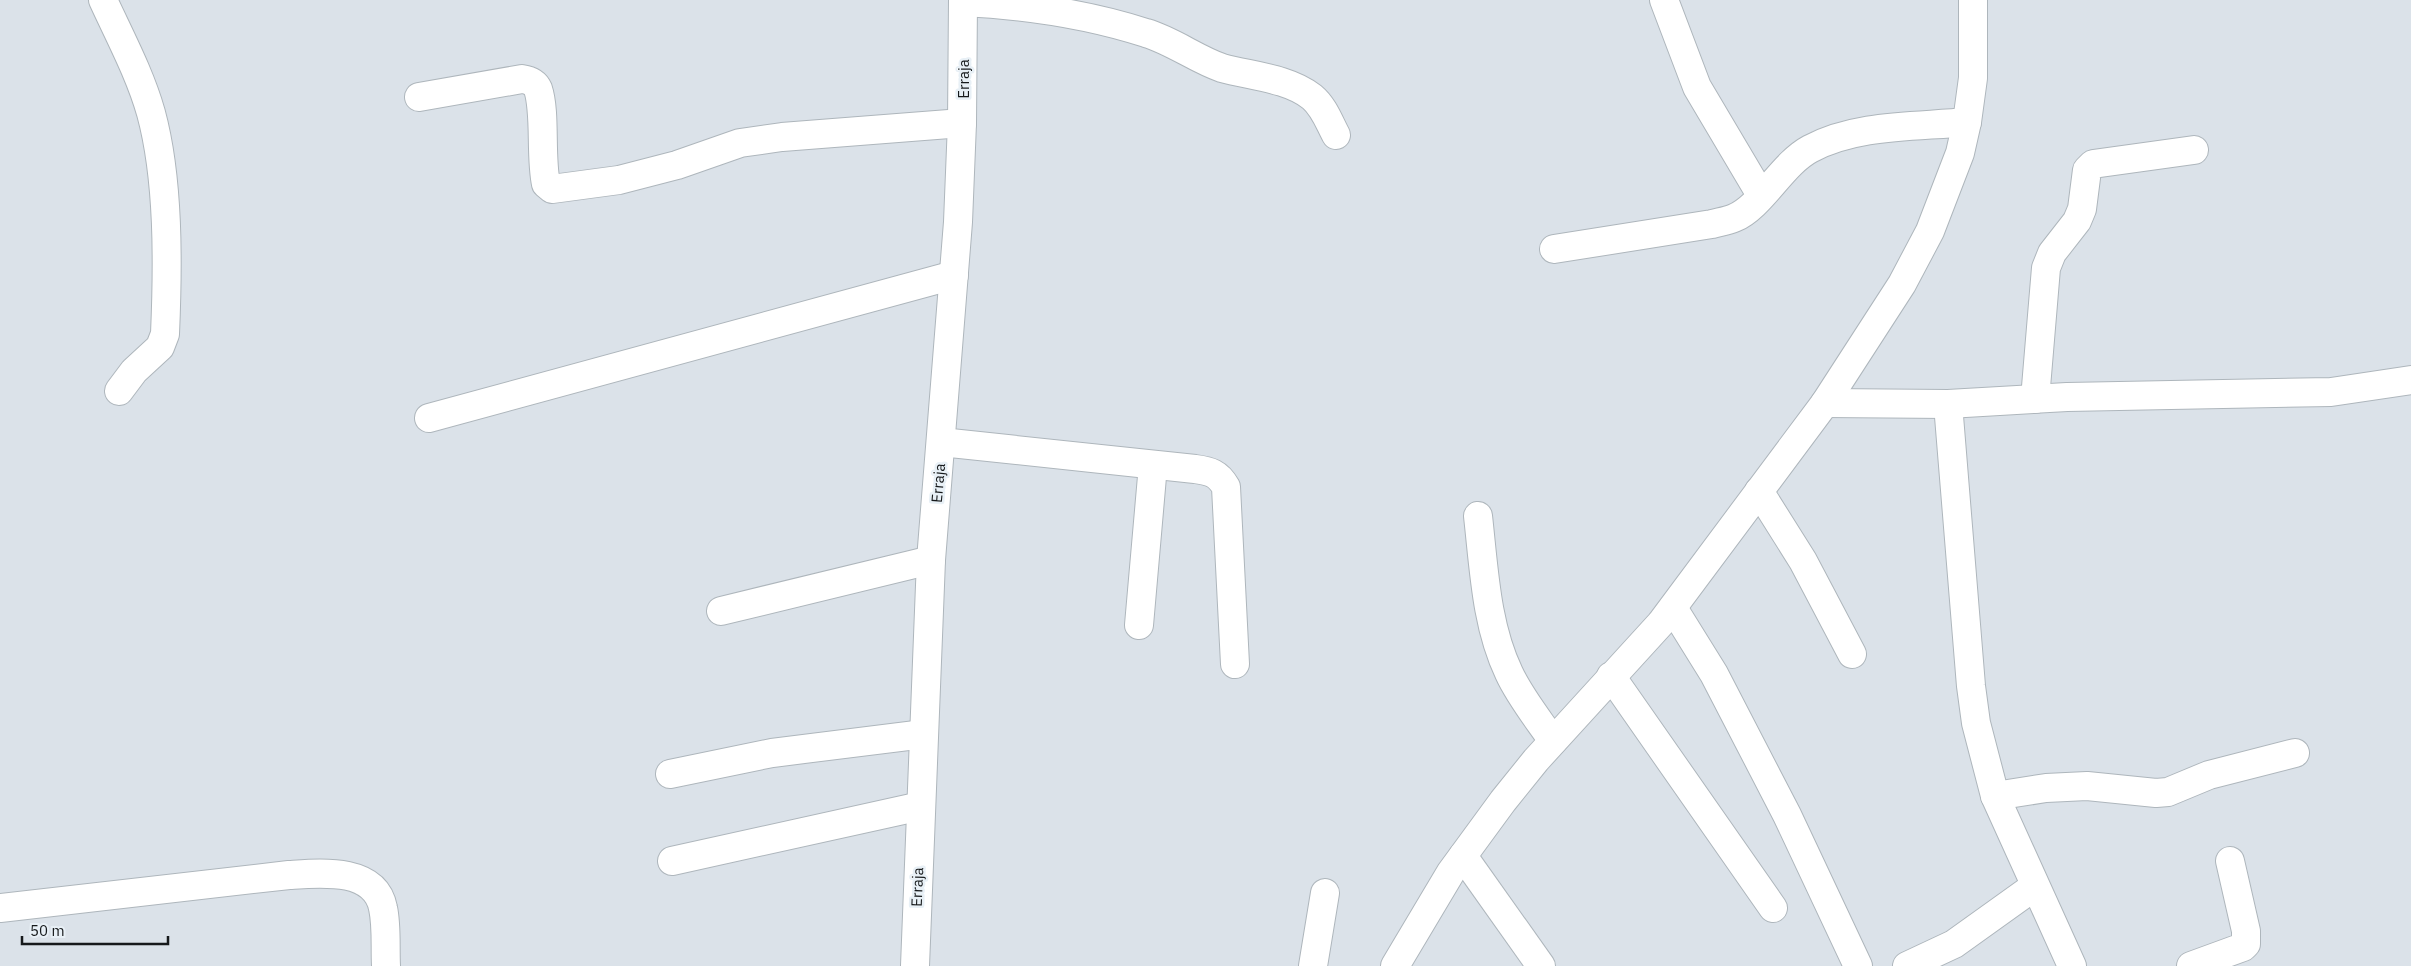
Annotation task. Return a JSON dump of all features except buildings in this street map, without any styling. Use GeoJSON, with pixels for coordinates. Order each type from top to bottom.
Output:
{"type":"FeatureCollection","features":[{"type":"Feature","properties":{"kind":"street"},"geometry":{"type":"LineString","coordinates":[[103,0],[133,65],[150,111],[158,142],[164,206],[165,334],[160,347],[134,371],[119,390]]}},
{"type":"Feature","properties":{"kind":"street"},"geometry":{"type":"LineString","coordinates":[[1664,0],[1696,87],[1760,195]]}},
{"type":"Feature","properties":{"kind":"street"},"geometry":{"type":"LineString","coordinates":[[1401,963],[1463,856],[1503,800],[1553,741],[1673,608],[1825,403],[1902,284],[1930,231],[1949,188],[1967,122],[1973,78],[1973,0]]}},
{"type":"Feature","properties":{"kind":"street"},"geometry":{"type":"LineString","coordinates":[[963,1],[1054,11],[1107,22],[1148,34],[1222,68],[1298,89],[1311,97],[1323,109],[1336,135]]}},
{"type":"Feature","properties":{"kind":"street","name":"Erraja"},"geometry":{"type":"LineString","coordinates":[[914,966],[931,560],[954,275],[962,123],[963,1]]}},
{"type":"Feature","properties":{"kind":"street"},"geometry":{"type":"LineString","coordinates":[[419,98],[522,79],[532,81],[538,87],[540,102],[543,170],[546,184],[552,189],[619,180],[694,159],[740,142],[962,123]]}},
{"type":"Feature","properties":{"kind":"street"},"geometry":{"type":"LineString","coordinates":[[1554,249],[1712,224],[1735,218],[1750,208],[1776,178],[1809,149],[1835,139],[1872,130],[1967,122]]}},
{"type":"Feature","properties":{"kind":"street"},"geometry":{"type":"LineString","coordinates":[[2035,399],[2046,268],[2052,253],[2077,221],[2082,208],[2086,170],[2093,164],[2109,160],[2194,150]]}},
{"type":"Feature","properties":{"kind":"street"},"geometry":{"type":"LineString","coordinates":[[429,418],[954,275]]}},
{"type":"Feature","properties":{"kind":"street"},"geometry":{"type":"LineString","coordinates":[[1825,403],[1948,404],[2035,399],[2331,392],[2411,380]]}},
{"type":"Feature","properties":{"kind":"street"},"geometry":{"type":"LineString","coordinates":[[1948,404],[1971,686],[1984,759],[1995,796],[2072,966]]}},
{"type":"Feature","properties":{"kind":"street"},"geometry":{"type":"LineString","coordinates":[[941,442],[1212,472],[1221,478],[1226,487],[1235,664]]}},
{"type":"Feature","properties":{"kind":"street"},"geometry":{"type":"LineString","coordinates":[[1139,624],[1154,465]]}},
{"type":"Feature","properties":{"kind":"street"},"geometry":{"type":"LineString","coordinates":[[1759,491],[1803,561],[1852,654]]}},
{"type":"Feature","properties":{"kind":"street"},"geometry":{"type":"LineString","coordinates":[[1478,516],[1486,595],[1497,643],[1509,674],[1553,741]]}},
{"type":"Feature","properties":{"kind":"street"},"geometry":{"type":"LineString","coordinates":[[721,611],[931,560]]}},
{"type":"Feature","properties":{"kind":"street"},"geometry":{"type":"LineString","coordinates":[[1673,608],[1714,674],[1806,851],[1858,966]]}},
{"type":"Feature","properties":{"kind":"street"},"geometry":{"type":"LineString","coordinates":[[1611,676],[1773,908]]}},
{"type":"Feature","properties":{"kind":"street"},"geometry":{"type":"LineString","coordinates":[[670,774],[772,753],[924,734]]}},
{"type":"Feature","properties":{"kind":"street"},"geometry":{"type":"LineString","coordinates":[[1995,796],[2046,788],[2087,786],[2156,794],[2168,792],[2209,776],[2295,753]]}},
{"type":"Feature","properties":{"kind":"street"},"geometry":{"type":"LineString","coordinates":[[672,861],[921,806]]}},
{"type":"Feature","properties":{"kind":"street"},"geometry":{"type":"LineString","coordinates":[[1463,856],[1541,966]]}},
{"type":"Feature","properties":{"kind":"street"},"geometry":{"type":"LineString","coordinates":[[2191,966],[2246,944],[2246,931],[2230,861]]}},
{"type":"Feature","properties":{"kind":"street"},"geometry":{"type":"LineString","coordinates":[[0,908],[290,875],[317,874],[357,878],[376,890],[383,908],[386,966]]}},
{"type":"Feature","properties":{"kind":"street"},"geometry":{"type":"LineString","coordinates":[[1906,966],[1954,944],[2035,886]]}},
{"type":"Feature","properties":{"kind":"street"},"geometry":{"type":"LineString","coordinates":[[1312,966],[1325,893]]}}]}
